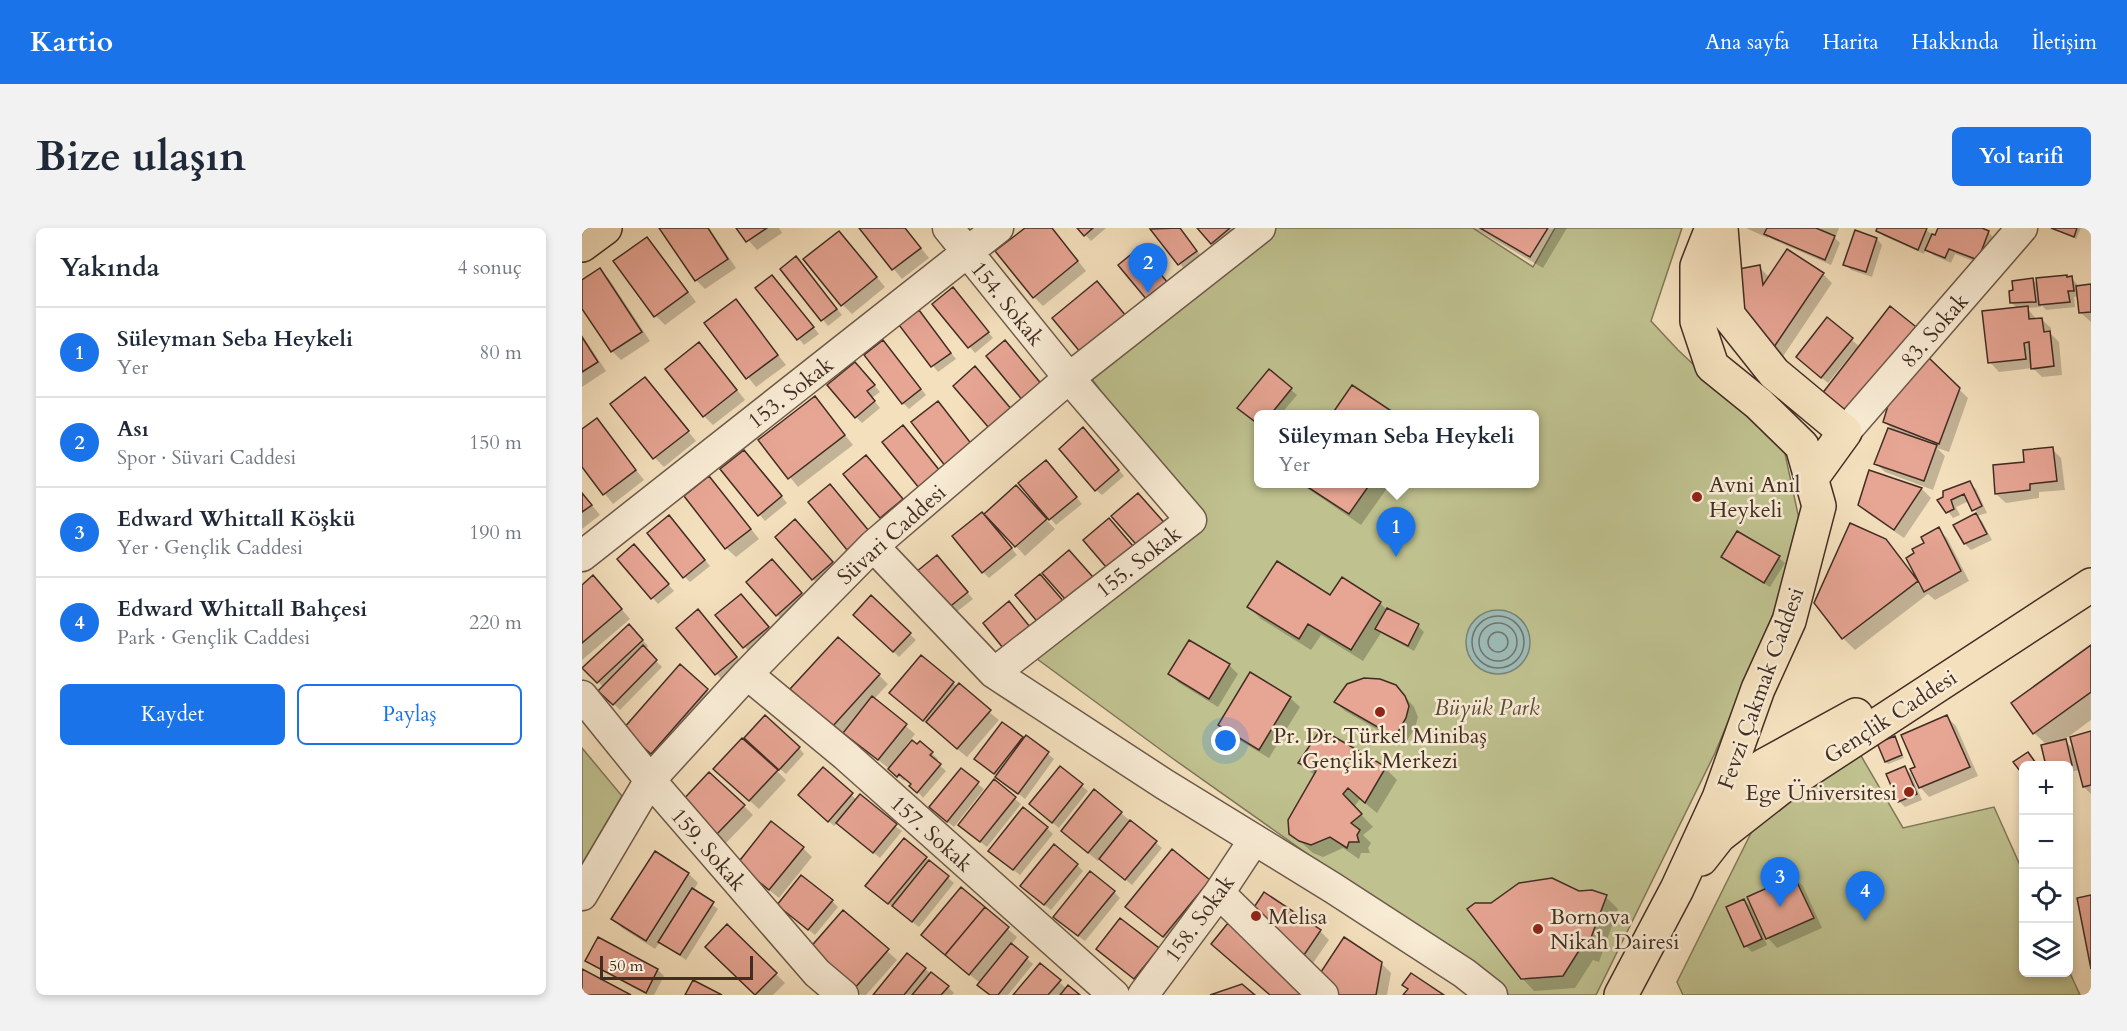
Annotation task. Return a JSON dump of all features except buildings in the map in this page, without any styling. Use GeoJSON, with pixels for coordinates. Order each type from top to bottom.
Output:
{"type":"FeatureCollection","features":[{"type":"Feature","properties":{"kind":"main road"},"geometry":{"type":"LineString","coordinates":[[582,245],[605,228]]}},
{"type":"Feature","properties":{"kind":"main road","name":"Fevzi Çakmak Caddesi"},"geometry":{"type":"LineString","coordinates":[[1621,995],[1677,889],[1719,798],[1758,689],[1789,621],[1819,506],[1802,446],[1759,404],[1712,366],[1697,321],[1697,266],[1712,228]]}},
{"type":"Feature","properties":{"kind":"main road"},"geometry":{"type":"LineString","coordinates":[[1721,228],[1728,315],[1774,373],[1845,432],[1811,479]]}},
{"type":"Feature","properties":{"kind":"main road","name":"Gençlik Caddesi"},"geometry":{"type":"LineString","coordinates":[[1677,889],[1719,836],[1772,777],[1862,711],[2091,561]]}},
{"type":"Feature","properties":{"kind":"main road","name":"Gençlik Caddesi"},"geometry":{"type":"LineString","coordinates":[[1719,798],[1772,777],[2091,585]]}},
{"type":"Feature","properties":{"kind":"main road"},"geometry":{"type":"LineString","coordinates":[[1744,730],[1772,777]]}},
{"type":"Feature","properties":{"kind":"street","name":"154. Sokak"},"geometry":{"type":"LineString","coordinates":[[948,228],[1069,378]]}},
{"type":"Feature","properties":{"kind":"street","name":"153. Sokak"},"geometry":{"type":"LineString","coordinates":[[582,556],[998,228]]}},
{"type":"Feature","properties":{"kind":"street","name":"Süvari Caddesi"},"geometry":{"type":"LineString","coordinates":[[582,895],[650,780],[747,674],[873,546],[1069,378],[1260,228]]}},
{"type":"Feature","properties":{"kind":"street","name":"83. Sokak"},"geometry":{"type":"LineString","coordinates":[[1845,432],[2022,228]]}},
{"type":"Feature","properties":{"kind":"street","name":"155. Sokak"},"geometry":{"type":"LineString","coordinates":[[994,674],[1191,520],[1069,378]]}},
{"type":"Feature","properties":{"kind":"street"},"geometry":{"type":"LineString","coordinates":[[873,546],[994,674],[1333,888],[1464,973],[1492,995]]}},
{"type":"Feature","properties":{"kind":"street","name":"157. Sokak"},"geometry":{"type":"LineString","coordinates":[[747,674],[845,755],[1114,995]]}},
{"type":"Feature","properties":{"kind":"street","name":"159. Sokak"},"geometry":{"type":"LineString","coordinates":[[584,701],[650,780],[811,984],[843,995]]}},
{"type":"Feature","properties":{"kind":"street","name":"158. Sokak"},"geometry":{"type":"LineString","coordinates":[[1143,995],[1219,893],[1254,840]]}},
{"type":"Feature","properties":{"kind":"street"},"geometry":{"type":"LineString","coordinates":[[1219,893],[1323,995]]}},
{"type":"Feature","properties":{"kind":"green space","name":"Büyük Park"},"geometry":{"type":"Polygon","coordinates":[[[1276,228],[1473,228],[1533,267],[1555,228],[1682,228],[1651,321],[1678,350],[1784,449],[1799,519],[1782,593],[1715,753],[1596,995],[1507,995],[1172,758],[1029,653],[1200,522],[1091,378],[1276,228]]]}},
{"type":"Feature","properties":{"kind":"green space"},"geometry":{"type":"Polygon","coordinates":[[[582,748],[622,796],[582,864],[582,748]]]}},
{"type":"Feature","properties":{"kind":"green space"},"geometry":{"type":"Polygon","coordinates":[[[1860,754],[1903,828],[1994,807],[2019,863],[2019,977],[2072,977],[2080,995],[1683,995],[1677,982],[1757,821],[1860,754]]]}},
{"type":"Feature","properties":{"kind":"water"},"geometry":{"type":"Polygon","coordinates":[[[1492,610],[1504,610],[1521,619],[1528,630],[1530,642],[1528,654],[1521,665],[1504,674],[1492,674],[1480,669],[1471,660],[1466,648],[1466,636],[1471,624],[1480,615],[1492,610]]]}},
{"type":"Feature","properties":{"kind":"place","name":"Ası"},"geometry":{"type":"Point","coordinates":[1148,293]}},
{"type":"Feature","properties":{"kind":"place","name":"Avni Anıl Heykeli"},"geometry":{"type":"Point","coordinates":[1697,497]}},
{"type":"Feature","properties":{"kind":"place","name":"Süleyman Seba Heykeli"},"geometry":{"type":"Point","coordinates":[1396,557]}},
{"type":"Feature","properties":{"kind":"place","name":"Pr. Dr. Türkel Minibaş Gençlik Merkezi"},"geometry":{"type":"Point","coordinates":[1380,712]}},
{"type":"Feature","properties":{"kind":"place","name":"Ege Üniversitesi"},"geometry":{"type":"Point","coordinates":[1909,792]}},
{"type":"Feature","properties":{"kind":"place","name":"Edward Whittall Köşkü"},"geometry":{"type":"Point","coordinates":[1780,907]}},
{"type":"Feature","properties":{"kind":"place","name":"Melisa"},"geometry":{"type":"Point","coordinates":[1256,916]}},
{"type":"Feature","properties":{"kind":"place","name":"Edward Whittall Bahçesi"},"geometry":{"type":"Point","coordinates":[1865,921]}},
{"type":"Feature","properties":{"kind":"place","name":"Bornova Nikah Dairesi"},"geometry":{"type":"Point","coordinates":[1538,929]}}]}
